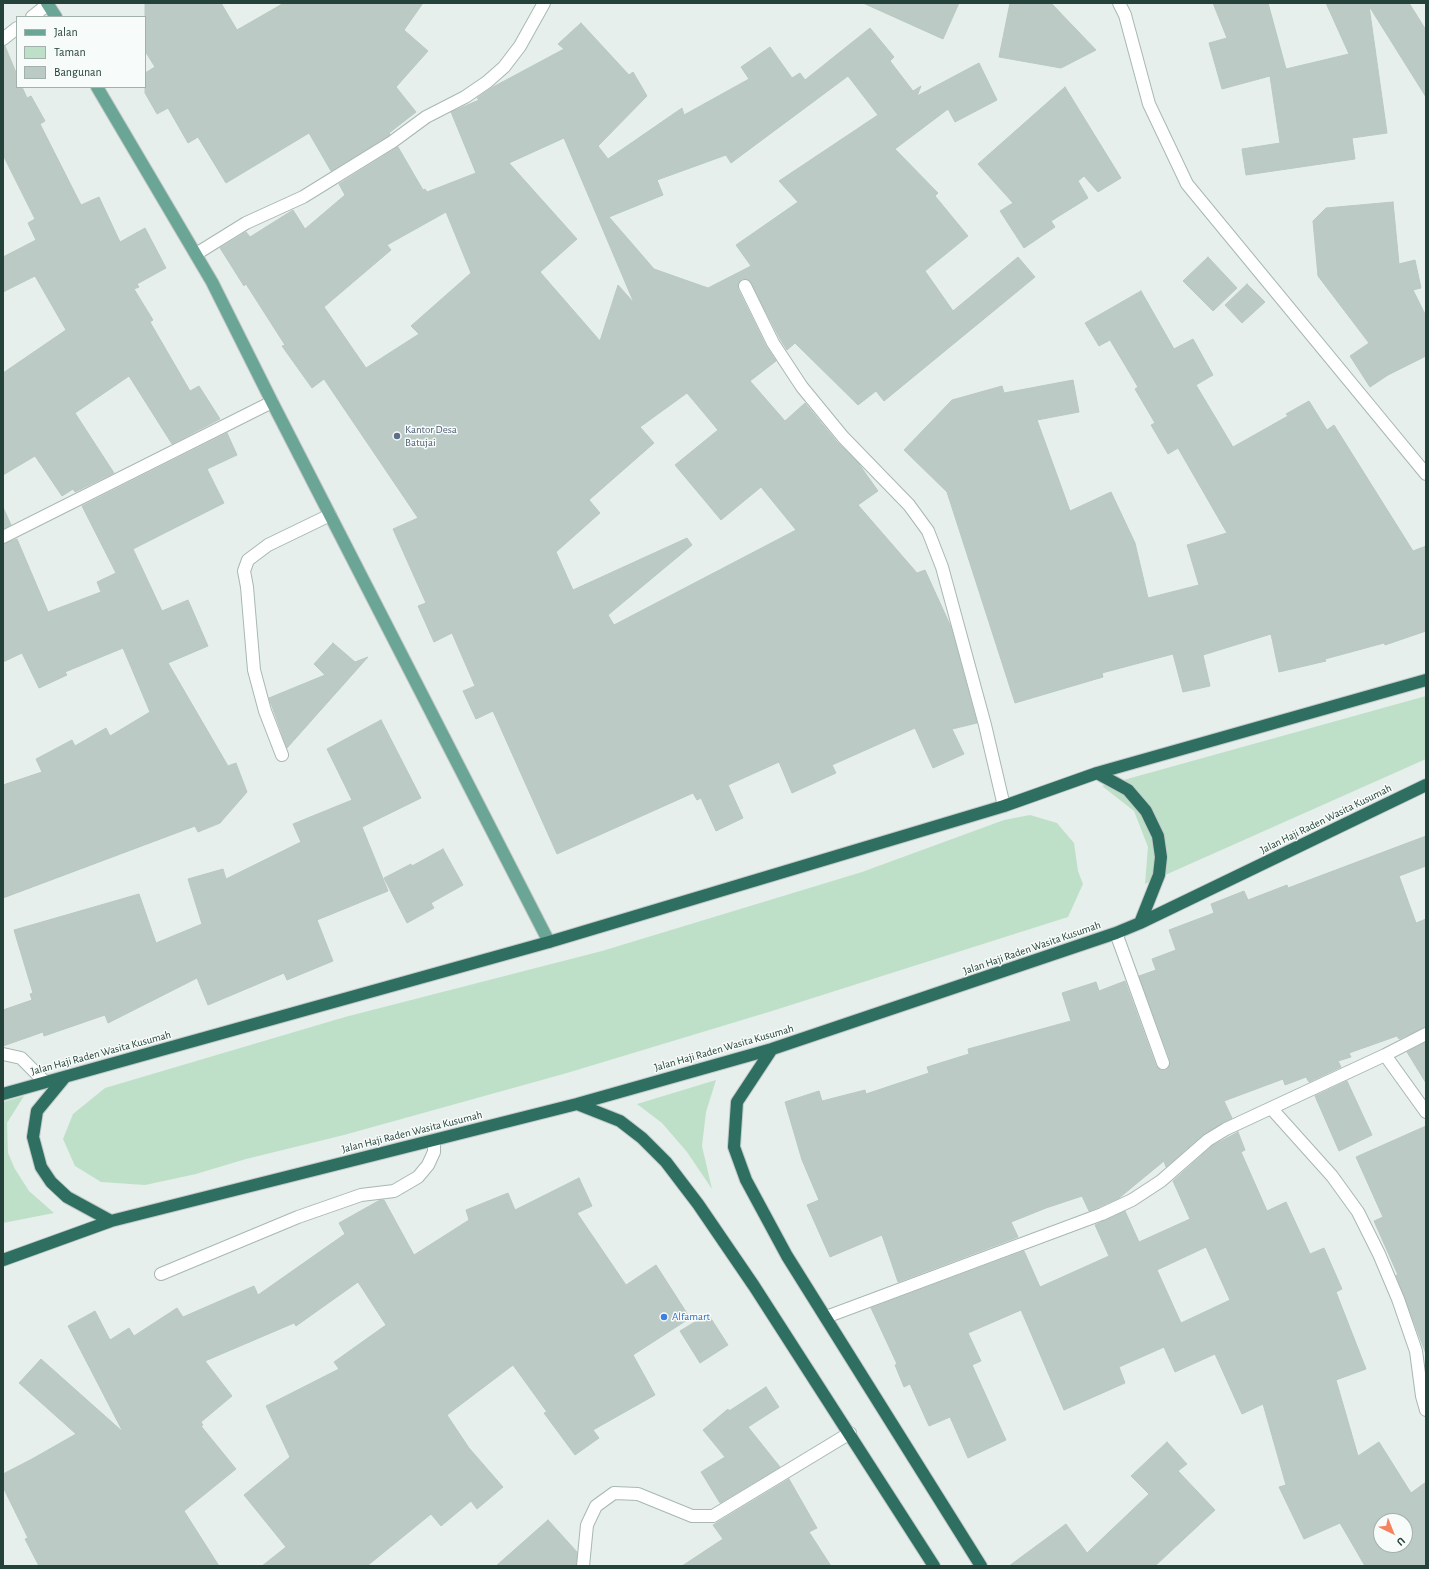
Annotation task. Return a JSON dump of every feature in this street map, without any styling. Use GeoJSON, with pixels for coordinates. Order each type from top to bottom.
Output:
{"type":"FeatureCollection","features":[{"type":"Feature","properties":{"kind":"highway","name":"Jalan Haji Raden Wasita Kusumah"},"geometry":{"type":"LineString","coordinates":[[3,1094],[549,942],[1004,806],[1097,773],[1426,680]]}},
{"type":"Feature","properties":{"kind":"highway"},"geometry":{"type":"LineString","coordinates":[[1097,773],[1128,790],[1146,811],[1158,836],[1161,857],[1159,875],[1153,895],[1140,923]]}},
{"type":"Feature","properties":{"kind":"highway","name":"Jalan Haji Raden Wasita Kusumah"},"geometry":{"type":"LineString","coordinates":[[3,1260],[111,1222],[577,1104],[772,1049],[1116,933],[1140,923],[1426,785]]}},
{"type":"Feature","properties":{"kind":"highway"},"geometry":{"type":"LineString","coordinates":[[772,1049],[737,1102],[734,1147],[746,1180],[787,1256],[981,1566]]}},
{"type":"Feature","properties":{"kind":"highway"},"geometry":{"type":"LineString","coordinates":[[65,1077],[37,1111],[33,1137],[41,1167],[51,1182],[67,1197],[111,1222]]}},
{"type":"Feature","properties":{"kind":"highway"},"geometry":{"type":"LineString","coordinates":[[577,1104],[620,1121],[642,1138],[666,1162],[698,1204],[754,1286],[850,1433],[934,1566]]}},
{"type":"Feature","properties":{"kind":"main road"},"geometry":{"type":"LineString","coordinates":[[48,4],[55,16]]}},
{"type":"Feature","properties":{"kind":"main road"},"geometry":{"type":"LineString","coordinates":[[98,88],[212,282],[549,942]]}},
{"type":"Feature","properties":{"kind":"street"},"geometry":{"type":"LineString","coordinates":[[196,254],[246,223],[303,197],[392,142],[426,117],[465,97],[487,82],[504,67],[520,46],[544,3]]}},
{"type":"Feature","properties":{"kind":"street"},"geometry":{"type":"LineString","coordinates":[[1118,3],[1125,15],[1150,104],[1187,184],[1426,474]]}},
{"type":"Feature","properties":{"kind":"street"},"geometry":{"type":"LineString","coordinates":[[33,16],[48,4]]}},
{"type":"Feature","properties":{"kind":"street"},"geometry":{"type":"LineString","coordinates":[[3,39],[16,29]]}},
{"type":"Feature","properties":{"kind":"street"},"geometry":{"type":"LineString","coordinates":[[745,286],[773,343],[802,387],[843,438],[909,505],[928,531],[942,567],[985,725],[1004,806]]}},
{"type":"Feature","properties":{"kind":"street"},"geometry":{"type":"LineString","coordinates":[[3,537],[272,402]]}},
{"type":"Feature","properties":{"kind":"street"},"geometry":{"type":"LineString","coordinates":[[282,755],[265,711],[254,670],[247,587],[244,571],[248,560],[268,545],[330,515]]}},
{"type":"Feature","properties":{"kind":"street"},"geometry":{"type":"LineString","coordinates":[[1116,933],[1163,1063]]}},
{"type":"Feature","properties":{"kind":"street"},"geometry":{"type":"LineString","coordinates":[[826,1317],[1102,1214],[1132,1200],[1161,1181],[1208,1140],[1226,1129],[1385,1055],[1426,1034]]}},
{"type":"Feature","properties":{"kind":"street"},"geometry":{"type":"LineString","coordinates":[[3,1054],[21,1058],[45,1082]]}},
{"type":"Feature","properties":{"kind":"street"},"geometry":{"type":"LineString","coordinates":[[1385,1055],[1426,1112]]}},
{"type":"Feature","properties":{"kind":"street"},"geometry":{"type":"LineString","coordinates":[[1271,1108],[1332,1176],[1358,1212],[1379,1254],[1398,1298],[1416,1351],[1422,1396],[1426,1410]]}},
{"type":"Feature","properties":{"kind":"street"},"geometry":{"type":"LineString","coordinates":[[161,1274],[298,1217],[361,1195],[394,1191],[418,1177],[428,1165],[434,1152],[434,1140]]}},
{"type":"Feature","properties":{"kind":"street"},"geometry":{"type":"LineString","coordinates":[[583,1566],[587,1525],[596,1506],[614,1493],[638,1494],[692,1516],[713,1516],[850,1433]]}},
{"type":"Feature","properties":{"kind":"green space"},"geometry":{"type":"Polygon","coordinates":[[[1426,696],[1426,759],[1145,884],[1148,847],[1134,811],[1102,786],[1426,696]]]}},
{"type":"Feature","properties":{"kind":"green space"},"geometry":{"type":"Polygon","coordinates":[[[1030,815],[1057,823],[1074,843],[1078,871],[1083,884],[1068,917],[772,1011],[567,1073],[344,1135],[246,1159],[196,1174],[145,1185],[101,1182],[75,1166],[63,1139],[73,1114],[105,1088],[345,1017],[602,951],[862,872],[1004,820],[1030,815]]]}},
{"type":"Feature","properties":{"kind":"green space"},"geometry":{"type":"Polygon","coordinates":[[[716,1080],[706,1112],[702,1146],[712,1189],[687,1152],[662,1123],[637,1104],[716,1080]]]}},
{"type":"Feature","properties":{"kind":"green space"},"geometry":{"type":"Polygon","coordinates":[[[24,1096],[7,1123],[8,1153],[15,1169],[29,1191],[54,1213],[3,1223],[3,1102],[24,1096]]]}},
{"type":"Feature","properties":{"kind":"building"},"geometry":{"type":"Polygon","coordinates":[[[145,3],[221,3],[237,30],[284,3],[423,3],[404,30],[428,51],[396,87],[416,112],[389,133],[390,134],[388,136],[331,171],[309,133],[226,183],[198,137],[188,143],[168,108],[157,114],[145,93],[146,72],[155,67],[146,53],[145,3]]]}},
{"type":"Feature","properties":{"kind":"building"},"geometry":{"type":"Polygon","coordinates":[[[863,3],[959,3],[943,39],[863,3]]]}},
{"type":"Feature","properties":{"kind":"building"},"geometry":{"type":"Polygon","coordinates":[[[1010,3],[1051,3],[1096,50],[1061,68],[999,57],[1010,3]]]}},
{"type":"Feature","properties":{"kind":"building"},"geometry":{"type":"Polygon","coordinates":[[[1213,3],[1268,3],[1286,69],[1349,54],[1326,3],[1409,3],[1426,30],[1426,97],[1369,6],[1387,133],[1352,138],[1355,159],[1246,175],[1242,149],[1280,143],[1270,76],[1222,89],[1209,43],[1227,38],[1213,3]]]}},
{"type":"Feature","properties":{"kind":"building"},"geometry":{"type":"Polygon","coordinates":[[[581,23],[629,75],[633,72],[647,96],[598,146],[608,159],[682,108],[684,115],[749,79],[741,67],[770,47],[792,78],[800,73],[805,80],[870,28],[894,57],[890,61],[913,91],[921,86],[917,96],[979,63],[997,100],[955,122],[948,109],[895,149],[938,193],[935,196],[968,236],[925,271],[953,311],[1018,257],[1035,277],[884,401],[876,391],[858,405],[795,343],[787,350],[749,280],[742,279],[738,285],[738,289],[766,346],[776,361],[750,381],[785,421],[805,403],[837,442],[859,464],[878,491],[858,505],[917,573],[925,570],[951,627],[977,723],[952,729],[964,754],[933,768],[915,728],[832,765],[836,773],[792,793],[779,762],[728,785],[743,818],[716,831],[701,798],[697,800],[693,793],[557,854],[493,711],[476,719],[463,691],[475,686],[452,633],[434,642],[418,606],[426,603],[393,529],[418,518],[324,379],[312,388],[282,346],[285,345],[246,284],[244,286],[220,248],[246,232],[250,237],[293,210],[305,229],[345,195],[339,184],[398,147],[423,190],[425,189],[427,192],[476,173],[451,112],[479,100],[477,98],[493,87],[564,49],[558,44],[581,23]],[[848,76],[731,163],[726,155],[657,180],[663,195],[609,217],[654,269],[708,288],[751,266],[736,245],[798,202],[779,181],[878,115],[848,76]],[[564,138],[509,163],[577,239],[540,272],[600,341],[618,285],[634,303],[564,138]],[[446,212],[387,245],[391,250],[324,307],[366,368],[419,334],[411,326],[471,273],[446,212]],[[687,393],[640,427],[654,443],[589,500],[600,513],[556,552],[573,590],[687,538],[692,545],[608,615],[614,625],[796,530],[761,487],[721,520],[675,465],[718,430],[687,393]]]}},
{"type":"Feature","properties":{"kind":"building"},"geometry":{"type":"Polygon","coordinates":[[[3,46],[5,46],[16,73],[16,88],[22,88],[27,98],[31,96],[45,121],[40,124],[81,205],[99,197],[120,242],[145,228],[166,268],[137,284],[139,287],[134,289],[153,320],[150,322],[190,391],[199,386],[220,419],[172,444],[129,376],[75,413],[114,473],[75,492],[73,489],[62,496],[35,456],[3,475],[3,373],[66,330],[35,276],[3,292],[3,257],[36,240],[28,223],[35,219],[3,155],[3,46]]]}},
{"type":"Feature","properties":{"kind":"building"},"geometry":{"type":"Polygon","coordinates":[[[1065,87],[1121,178],[1098,192],[1084,176],[1078,181],[1088,198],[1051,221],[1055,227],[1024,248],[1000,211],[1013,203],[978,164],[1065,87]]]}},
{"type":"Feature","properties":{"kind":"building"},"geometry":{"type":"Polygon","coordinates":[[[1393,202],[1399,264],[1415,260],[1421,288],[1413,290],[1426,316],[1426,356],[1388,375],[1370,387],[1350,356],[1369,343],[1318,276],[1313,221],[1326,208],[1393,202]]]}},
{"type":"Feature","properties":{"kind":"building"},"geometry":{"type":"Polygon","coordinates":[[[1208,257],[1237,288],[1213,311],[1183,281],[1208,257]]]}},
{"type":"Feature","properties":{"kind":"building"},"geometry":{"type":"Polygon","coordinates":[[[1247,284],[1265,302],[1242,323],[1225,305],[1247,284]]]}},
{"type":"Feature","properties":{"kind":"building"},"geometry":{"type":"Polygon","coordinates":[[[1141,291],[1174,349],[1193,339],[1213,375],[1196,385],[1233,447],[1288,416],[1286,414],[1309,401],[1327,430],[1334,425],[1413,551],[1426,546],[1426,631],[1385,645],[1384,643],[1325,659],[1326,661],[1279,672],[1271,634],[1203,655],[1210,686],[1183,692],[1173,654],[1102,673],[1103,677],[1015,703],[947,492],[904,450],[952,400],[1002,386],[1004,393],[1073,380],[1079,412],[1037,420],[1070,511],[1111,492],[1135,543],[1148,598],[1199,585],[1187,545],[1227,533],[1178,448],[1168,454],[1151,425],[1155,423],[1135,389],[1138,387],[1110,340],[1099,346],[1085,323],[1141,291]]]}},
{"type":"Feature","properties":{"kind":"building"},"geometry":{"type":"Polygon","coordinates":[[[227,433],[237,455],[207,469],[224,503],[133,549],[162,611],[188,600],[208,646],[168,663],[228,766],[236,763],[247,792],[220,823],[198,832],[195,826],[3,898],[3,785],[42,772],[36,759],[72,740],[75,746],[106,728],[110,736],[150,712],[123,648],[65,672],[67,675],[39,688],[22,653],[3,662],[3,544],[17,539],[48,612],[101,592],[97,582],[116,573],[82,506],[227,433]]]}},
{"type":"Feature","properties":{"kind":"building"},"geometry":{"type":"Polygon","coordinates":[[[3,507],[11,525],[3,529],[3,507]]]}},
{"type":"Feature","properties":{"kind":"building"},"geometry":{"type":"Polygon","coordinates":[[[333,643],[355,662],[368,657],[287,748],[269,698],[325,675],[314,664],[333,643]]]}},
{"type":"Feature","properties":{"kind":"building"},"geometry":{"type":"Polygon","coordinates":[[[381,720],[421,798],[362,827],[388,891],[317,920],[333,961],[287,980],[284,973],[208,1005],[197,978],[108,1023],[105,1015],[44,1036],[43,1032],[3,1046],[3,1010],[32,1000],[30,994],[33,993],[14,930],[139,894],[156,943],[202,924],[188,879],[223,869],[226,879],[301,842],[293,824],[352,800],[327,749],[381,720]]]}},
{"type":"Feature","properties":{"kind":"building"},"geometry":{"type":"Polygon","coordinates":[[[1426,836],[1426,866],[1399,876],[1416,923],[1426,919],[1426,1027],[1399,1039],[1397,1036],[1349,1053],[1351,1057],[1338,1061],[1341,1067],[1309,1082],[1306,1077],[1285,1085],[1283,1079],[1224,1101],[1232,1118],[1204,1134],[1166,1167],[1164,1161],[1119,1198],[1089,1211],[1082,1196],[1046,1208],[1011,1222],[1018,1237],[898,1282],[882,1235],[830,1257],[807,1205],[819,1200],[802,1160],[785,1102],[819,1091],[822,1101],[865,1090],[866,1094],[929,1073],[927,1067],[969,1054],[968,1049],[1071,1021],[1062,993],[1096,982],[1099,991],[1125,981],[1156,1066],[1161,1070],[1166,1070],[1170,1065],[1170,1060],[1139,976],[1156,970],[1152,959],[1176,950],[1169,930],[1214,913],[1211,904],[1244,891],[1248,900],[1287,885],[1288,888],[1426,836]]]}},
{"type":"Feature","properties":{"kind":"building"},"geometry":{"type":"Polygon","coordinates":[[[443,849],[463,885],[431,903],[434,908],[407,923],[384,878],[411,864],[412,866],[443,849]]]}},
{"type":"Feature","properties":{"kind":"building"},"geometry":{"type":"Polygon","coordinates":[[[1426,1042],[1426,1083],[1407,1052],[1426,1042]]]}},
{"type":"Feature","properties":{"kind":"building"},"geometry":{"type":"Polygon","coordinates":[[[1347,1081],[1372,1135],[1339,1151],[1315,1096],[1347,1081]]]}},
{"type":"Feature","properties":{"kind":"building"},"geometry":{"type":"Polygon","coordinates":[[[1426,1126],[1426,1354],[1396,1275],[1398,1275],[1374,1221],[1383,1217],[1356,1157],[1426,1126]]]}},
{"type":"Feature","properties":{"kind":"building"},"geometry":{"type":"Polygon","coordinates":[[[1238,1132],[1245,1150],[1241,1152],[1267,1211],[1286,1202],[1310,1254],[1324,1248],[1342,1289],[1336,1292],[1366,1369],[1336,1380],[1358,1456],[1379,1442],[1411,1493],[1426,1482],[1426,1566],[1365,1566],[1340,1523],[1304,1539],[1279,1487],[1286,1485],[1263,1404],[1242,1414],[1215,1354],[1175,1372],[1164,1347],[1119,1367],[1125,1383],[1064,1410],[1021,1310],[968,1333],[981,1361],[972,1365],[1006,1440],[968,1458],[950,1417],[929,1426],[910,1384],[904,1387],[895,1365],[897,1364],[871,1308],[1024,1251],[1040,1287],[1109,1256],[1095,1225],[1125,1211],[1139,1242],[1190,1219],[1173,1181],[1212,1146],[1238,1132]],[[1206,1247],[1157,1270],[1181,1323],[1230,1300],[1206,1247]]]}},
{"type":"Feature","properties":{"kind":"building"},"geometry":{"type":"Polygon","coordinates":[[[579,1178],[592,1206],[577,1213],[626,1285],[656,1265],[690,1318],[633,1355],[655,1395],[593,1430],[599,1438],[575,1455],[544,1413],[547,1412],[513,1365],[447,1415],[469,1448],[503,1487],[477,1509],[471,1501],[441,1526],[431,1514],[367,1566],[262,1566],[286,1547],[244,1495],[290,1457],[266,1406],[339,1369],[334,1362],[386,1325],[358,1282],[296,1326],[294,1323],[205,1361],[232,1396],[201,1422],[203,1425],[201,1426],[236,1469],[184,1511],[219,1566],[39,1566],[25,1539],[28,1538],[3,1487],[3,1474],[76,1434],[19,1383],[41,1359],[123,1432],[68,1326],[95,1311],[110,1340],[129,1328],[134,1336],[177,1308],[183,1317],[254,1286],[258,1295],[345,1234],[339,1223],[380,1200],[384,1200],[414,1255],[469,1220],[466,1210],[508,1193],[515,1210],[579,1178]]]}},
{"type":"Feature","properties":{"kind":"building"},"geometry":{"type":"Polygon","coordinates":[[[708,1314],[728,1345],[700,1363],[680,1331],[708,1314]]]}},
{"type":"Feature","properties":{"kind":"building"},"geometry":{"type":"Polygon","coordinates":[[[766,1387],[779,1407],[748,1427],[780,1467],[720,1503],[701,1472],[725,1457],[703,1430],[728,1409],[729,1411],[766,1387]]]}},
{"type":"Feature","properties":{"kind":"building"},"geometry":{"type":"Polygon","coordinates":[[[1167,1442],[1187,1464],[1178,1471],[1215,1510],[1155,1566],[1009,1566],[1066,1524],[1087,1553],[1149,1494],[1131,1476],[1167,1442]]]}},
{"type":"Feature","properties":{"kind":"building"},"geometry":{"type":"Polygon","coordinates":[[[789,1479],[817,1528],[809,1532],[831,1566],[682,1566],[723,1539],[713,1525],[789,1479]]]}},
{"type":"Feature","properties":{"kind":"building"},"geometry":{"type":"Polygon","coordinates":[[[548,1520],[577,1552],[576,1566],[496,1566],[548,1520]]]}},
{"type":"Feature","properties":{"kind":"place","name":"Kantor Desa Batujai"},"geometry":{"type":"Point","coordinates":[397,436]}},
{"type":"Feature","properties":{"kind":"place","name":"Alfamart"},"geometry":{"type":"Point","coordinates":[664,1317]}}]}
